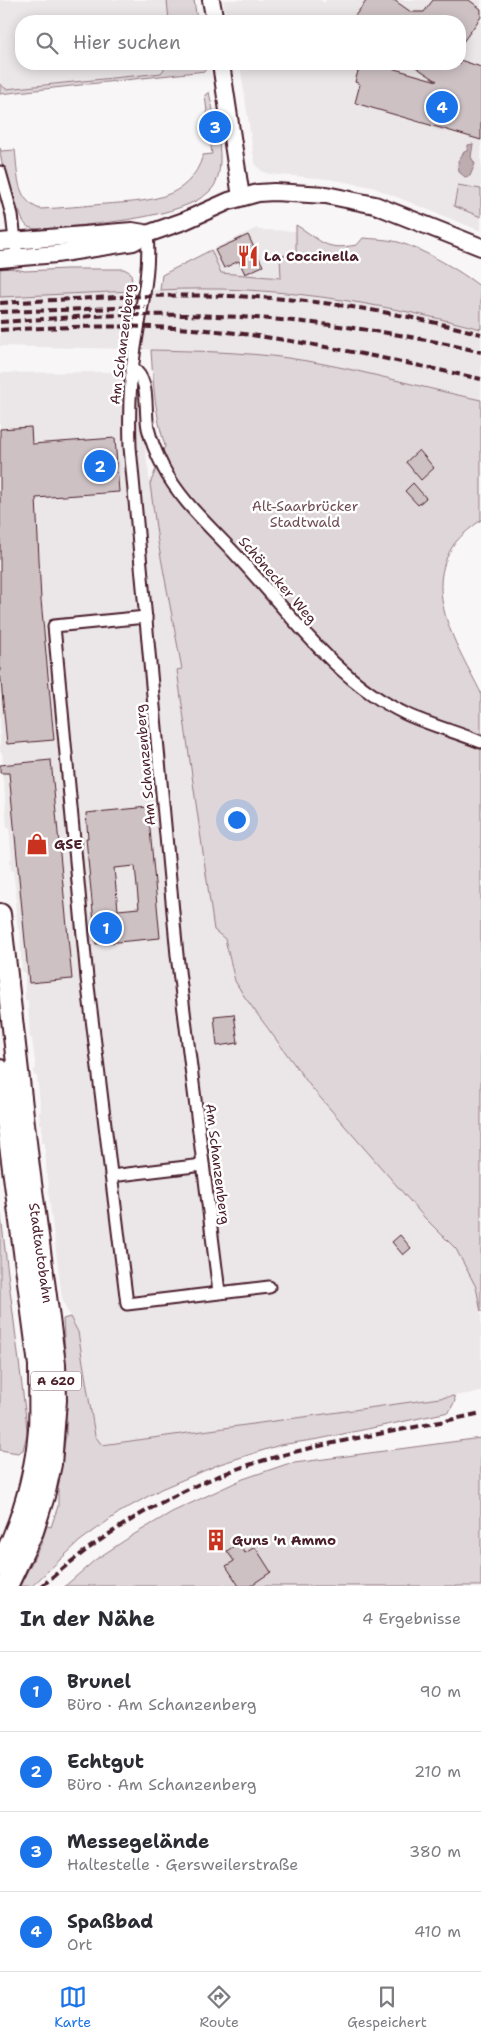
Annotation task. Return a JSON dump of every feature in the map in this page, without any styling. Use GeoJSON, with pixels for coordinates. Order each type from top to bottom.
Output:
{"type":"FeatureCollection","features":[{"type":"Feature","properties":{"kind":"highway","name":"Stadtautobahn"},"geometry":{"type":"LineString","coordinates":[[0,914],[27,1149],[51,1327],[56,1400],[51,1464],[44,1496],[33,1531],[7,1586]]}},
{"type":"Feature","properties":{"kind":"highway","name":"Stadtautobahn"},"geometry":{"type":"LineString","coordinates":[[0,1070],[39,1365],[39,1430],[28,1492],[18,1525],[0,1566]]}},
{"type":"Feature","properties":{"kind":"main road"},"geometry":{"type":"LineString","coordinates":[[210,0],[214,15]]}},
{"type":"Feature","properties":{"kind":"main road"},"geometry":{"type":"LineString","coordinates":[[223,70],[241,197]]}},
{"type":"Feature","properties":{"kind":"main road"},"geometry":{"type":"LineString","coordinates":[[0,259],[11,247],[56,254],[133,242],[147,234],[241,197],[274,192],[299,192],[349,198],[393,211],[481,247]]}},
{"type":"Feature","properties":{"kind":"street"},"geometry":{"type":"LineString","coordinates":[[0,172],[12,215],[11,247]]}},
{"type":"Feature","properties":{"kind":"street","name":"Am Schanzenberg"},"geometry":{"type":"LineString","coordinates":[[147,234],[146,276],[132,368],[129,407],[130,447],[177,948],[219,1292]]}},
{"type":"Feature","properties":{"kind":"street","name":"Schönecker Weg"},"geometry":{"type":"LineString","coordinates":[[132,368],[140,373],[143,383],[148,427],[167,473],[186,499],[308,637],[345,673],[381,699],[406,714],[481,742]]}},
{"type":"Feature","properties":{"kind":"street"},"geometry":{"type":"LineString","coordinates":[[146,617],[54,626],[87,978],[127,1304],[269,1287]]}},
{"type":"Feature","properties":{"kind":"street"},"geometry":{"type":"LineString","coordinates":[[111,1176],[203,1165]]}},
{"type":"Feature","properties":{"kind":"shaded area"},"geometry":{"type":"Polygon","coordinates":[[[0,0],[194,0],[196,15],[15,15],[15,70],[205,71],[0,94],[0,0]]]}},
{"type":"Feature","properties":{"kind":"shaded area"},"geometry":{"type":"Polygon","coordinates":[[[223,0],[320,0],[324,3],[326,0],[481,0],[481,231],[372,187],[330,179],[270,174],[262,171],[256,165],[254,158],[241,70],[466,70],[466,15],[226,15],[223,0]]]}},
{"type":"Feature","properties":{"kind":"shaded area"},"geometry":{"type":"Polygon","coordinates":[[[473,144],[471,157],[475,164],[470,176],[465,177],[459,172],[458,161],[464,152],[468,151],[468,145],[473,144]]]}},
{"type":"Feature","properties":{"kind":"shaded area"},"geometry":{"type":"Polygon","coordinates":[[[257,228],[258,230],[296,231],[296,253],[282,278],[221,273],[211,250],[257,228]]]}},
{"type":"Feature","properties":{"kind":"shaded area"},"geometry":{"type":"Polygon","coordinates":[[[196,288],[270,291],[348,300],[423,314],[481,329],[481,400],[378,376],[288,358],[172,350],[0,346],[0,297],[196,288]]]}},
{"type":"Feature","properties":{"kind":"shaded area"},"geometry":{"type":"Polygon","coordinates":[[[114,372],[135,374],[158,542],[182,670],[177,671],[214,930],[225,939],[235,981],[266,1027],[311,1087],[424,1217],[456,1249],[476,1287],[481,1312],[481,1392],[102,1445],[95,1436],[78,1332],[62,1297],[48,1190],[49,1182],[47,1181],[45,1143],[42,1143],[37,1076],[34,1075],[34,1069],[36,1069],[32,1038],[30,1038],[28,1000],[25,1000],[25,972],[22,972],[20,930],[18,930],[13,870],[11,870],[10,859],[12,859],[2,775],[4,774],[2,752],[0,752],[0,373],[114,372]]]}},
{"type":"Feature","properties":{"kind":"green space"},"geometry":{"type":"Polygon","coordinates":[[[167,0],[194,0],[196,15],[168,15],[167,0]]]}},
{"type":"Feature","properties":{"kind":"green space"},"geometry":{"type":"Polygon","coordinates":[[[163,70],[205,71],[0,94],[0,84],[6,89],[161,73],[163,70]]]}},
{"type":"Feature","properties":{"kind":"green space"},"geometry":{"type":"Polygon","coordinates":[[[209,92],[219,140],[220,165],[214,186],[204,196],[170,211],[149,216],[51,229],[28,227],[23,221],[19,210],[16,211],[4,171],[0,148],[1,151],[15,150],[19,184],[22,192],[32,205],[40,209],[150,200],[176,190],[187,182],[196,170],[203,155],[212,154],[205,95],[209,92]]]}},
{"type":"Feature","properties":{"kind":"green space"},"geometry":{"type":"Polygon","coordinates":[[[458,185],[481,189],[481,217],[454,206],[458,185]]]}},
{"type":"Feature","properties":{"kind":"green space"},"geometry":{"type":"Polygon","coordinates":[[[296,225],[330,246],[346,247],[357,245],[363,238],[389,240],[419,250],[441,261],[481,287],[481,329],[442,319],[322,297],[241,290],[160,290],[162,275],[211,250],[221,273],[281,278],[280,256],[296,253],[296,225]]]}},
{"type":"Feature","properties":{"kind":"green space"},"geometry":{"type":"Polygon","coordinates":[[[10,268],[25,271],[124,269],[131,273],[133,291],[0,297],[0,269],[10,268]]]}},
{"type":"Feature","properties":{"kind":"green space","name":"Alt-Saarbrücker Stadtwald"},"geometry":{"type":"Polygon","coordinates":[[[151,350],[203,351],[288,358],[361,372],[481,400],[481,520],[455,543],[445,562],[441,581],[442,600],[447,620],[454,639],[481,693],[481,1312],[476,1287],[456,1249],[424,1217],[311,1087],[244,996],[235,981],[225,939],[214,930],[177,670],[182,669],[158,542],[150,484],[165,446],[157,410],[151,350]]]}},
{"type":"Feature","properties":{"kind":"green space"},"geometry":{"type":"Polygon","coordinates":[[[0,1209],[26,1418],[27,1434],[23,1450],[18,1453],[0,1450],[0,1209]]]}},
{"type":"Feature","properties":{"kind":"green space"},"geometry":{"type":"Polygon","coordinates":[[[70,1317],[78,1332],[95,1436],[102,1445],[454,1396],[455,1401],[449,1412],[319,1439],[280,1445],[220,1464],[161,1489],[120,1512],[80,1541],[32,1586],[20,1586],[41,1544],[47,1526],[51,1527],[58,1506],[58,1489],[66,1434],[66,1370],[63,1319],[70,1317]]]}},
{"type":"Feature","properties":{"kind":"green space"},"geometry":{"type":"Polygon","coordinates":[[[481,1438],[481,1586],[65,1586],[95,1560],[133,1535],[172,1512],[243,1479],[287,1464],[481,1438]]]}},
{"type":"Feature","properties":{"kind":"building"},"geometry":{"type":"Polygon","coordinates":[[[367,0],[394,0],[411,12],[424,12],[433,0],[469,0],[481,9],[481,17],[466,38],[466,15],[356,15],[367,0]]]}},
{"type":"Feature","properties":{"kind":"building"},"geometry":{"type":"Polygon","coordinates":[[[466,62],[481,67],[481,140],[355,103],[360,84],[355,82],[358,70],[398,70],[437,81],[420,70],[466,70],[466,62]]]}},
{"type":"Feature","properties":{"kind":"building"},"geometry":{"type":"Polygon","coordinates":[[[248,235],[263,266],[245,274],[239,261],[224,268],[215,250],[248,235]]]}},
{"type":"Feature","properties":{"kind":"building"},"geometry":{"type":"Polygon","coordinates":[[[31,427],[32,444],[115,438],[119,492],[36,498],[41,600],[54,740],[7,744],[0,671],[0,429],[31,427]]]}},
{"type":"Feature","properties":{"kind":"building"},"geometry":{"type":"Polygon","coordinates":[[[419,450],[434,468],[421,480],[406,462],[419,450]]]}},
{"type":"Feature","properties":{"kind":"building"},"geometry":{"type":"Polygon","coordinates":[[[413,483],[426,498],[418,505],[405,491],[413,483]]]}},
{"type":"Feature","properties":{"kind":"building","name":"GSE"},"geometry":{"type":"Polygon","coordinates":[[[51,760],[72,979],[29,983],[9,773],[0,773],[0,765],[51,760]]]}},
{"type":"Feature","properties":{"kind":"building"},"geometry":{"type":"Polygon","coordinates":[[[148,807],[160,938],[96,944],[86,838],[88,838],[86,813],[148,807]],[[135,866],[114,868],[118,910],[139,908],[135,866]]]}},
{"type":"Feature","properties":{"kind":"building"},"geometry":{"type":"Polygon","coordinates":[[[234,1014],[238,1043],[217,1046],[214,1016],[234,1014]]]}},
{"type":"Feature","properties":{"kind":"building"},"geometry":{"type":"Polygon","coordinates":[[[400,1235],[411,1248],[403,1255],[392,1242],[400,1235]]]}},
{"type":"Feature","properties":{"kind":"building"},"geometry":{"type":"Polygon","coordinates":[[[238,1543],[245,1553],[255,1547],[271,1572],[250,1586],[239,1586],[226,1566],[234,1561],[227,1551],[238,1543]]]}},
{"type":"Feature","properties":{"kind":"railway"},"geometry":{"type":"LineString","coordinates":[[0,303],[170,296],[272,298],[378,311],[430,321],[481,334]]}},
{"type":"Feature","properties":{"kind":"railway"},"geometry":{"type":"LineString","coordinates":[[0,312],[145,307]]}},
{"type":"Feature","properties":{"kind":"railway"},"geometry":{"type":"LineString","coordinates":[[0,322],[119,315],[222,316],[353,328],[481,352]]}},
{"type":"Feature","properties":{"kind":"railway"},"geometry":{"type":"LineString","coordinates":[[0,330],[114,326],[199,329],[259,336],[323,347],[481,379]]}},
{"type":"Feature","properties":{"kind":"railway"},"geometry":{"type":"LineString","coordinates":[[42,1586],[93,1545],[119,1527],[175,1496],[234,1470],[319,1446],[481,1413]]}},
{"type":"Feature","properties":{"kind":"place","name":"Spaßbad"},"geometry":{"type":"Point","coordinates":[442,107]}},
{"type":"Feature","properties":{"kind":"place","name":"Messegelände"},"geometry":{"type":"Point","coordinates":[215,127]}},
{"type":"Feature","properties":{"kind":"place","name":"La Coccinella"},"geometry":{"type":"Point","coordinates":[248,256]}},
{"type":"Feature","properties":{"kind":"place","name":"Echtgut"},"geometry":{"type":"Point","coordinates":[100,466]}},
{"type":"Feature","properties":{"kind":"place","name":"GSE"},"geometry":{"type":"Point","coordinates":[37,844]}},
{"type":"Feature","properties":{"kind":"place","name":"Brunel"},"geometry":{"type":"Point","coordinates":[106,928]}},
{"type":"Feature","properties":{"kind":"place","name":"Guns 'n Ammo"},"geometry":{"type":"Point","coordinates":[216,1540]}}]}
